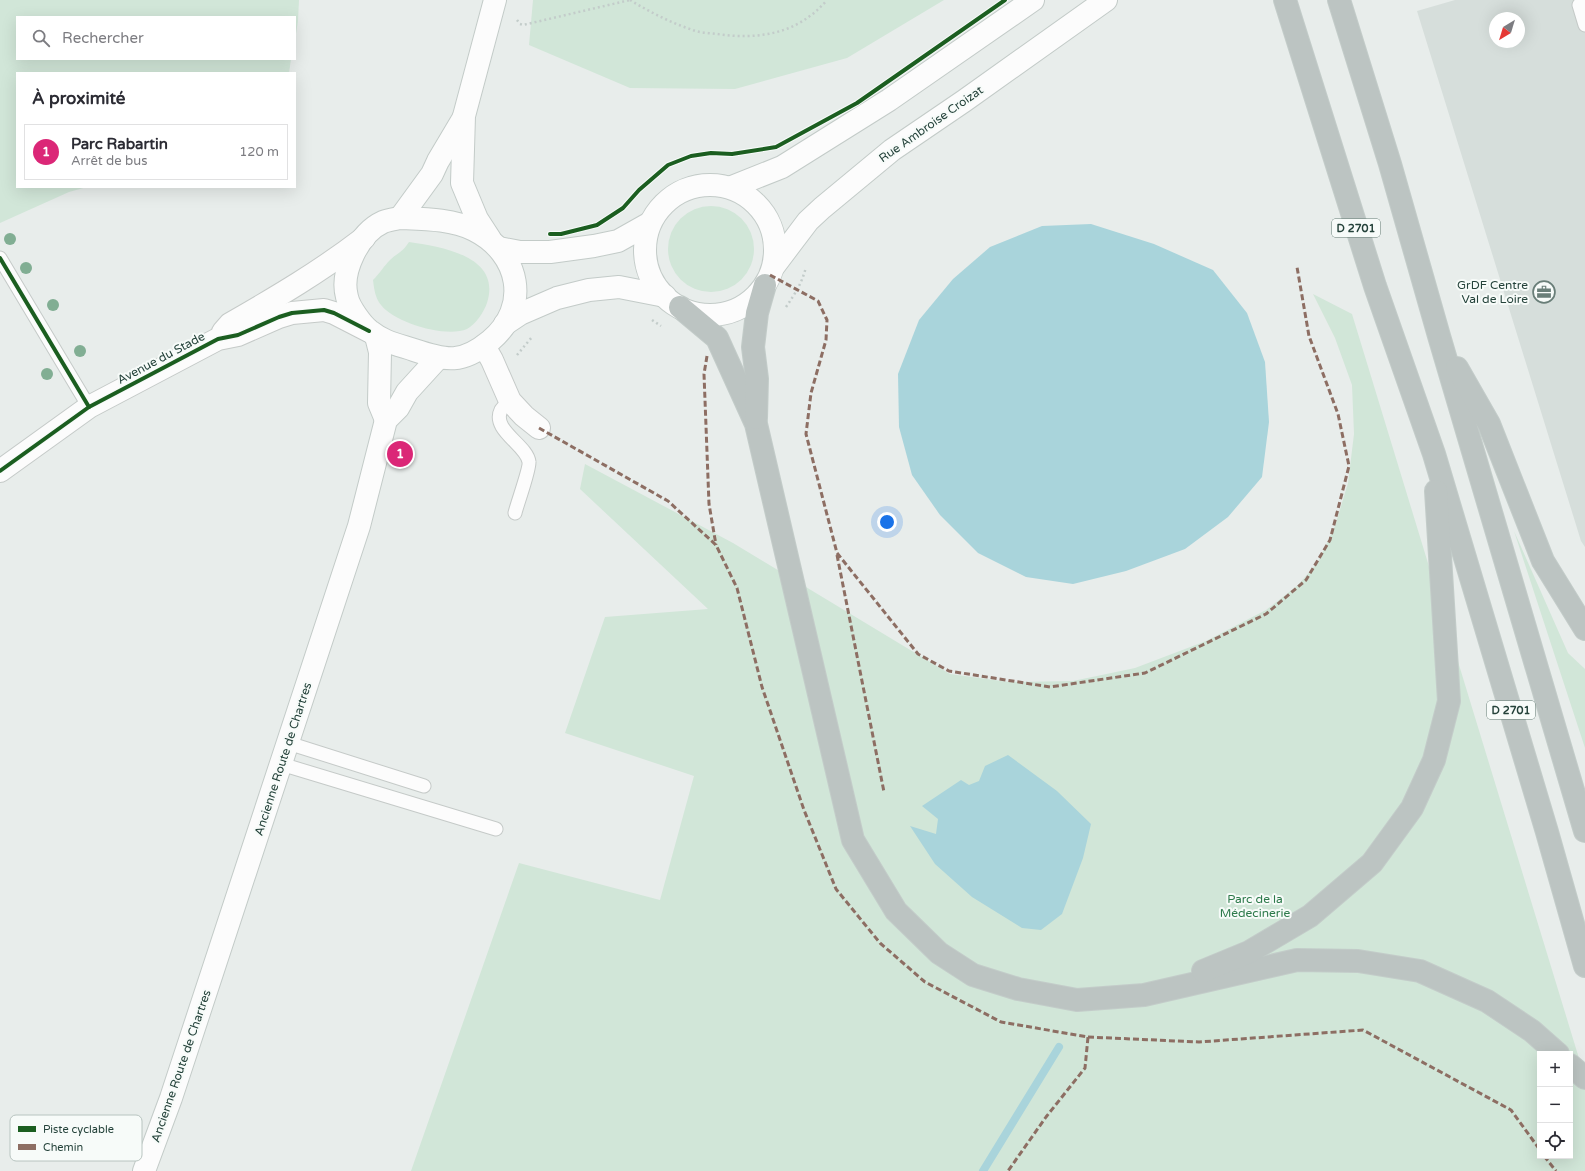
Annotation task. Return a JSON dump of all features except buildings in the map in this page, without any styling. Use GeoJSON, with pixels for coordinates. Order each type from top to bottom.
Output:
{"type":"FeatureCollection","features":[{"type":"Feature","properties":{"kind":"highway","name":"D 2701"},"geometry":{"type":"LineString","coordinates":[[1285,0],[1375,286],[1434,454],[1547,832],[1585,966]]}},
{"type":"Feature","properties":{"kind":"highway","name":"D 2701"},"geometry":{"type":"LineString","coordinates":[[1339,0],[1392,172],[1585,831]]}},
{"type":"Feature","properties":{"kind":"highway"},"geometry":{"type":"LineString","coordinates":[[756,424],[757,379],[753,347],[757,313],[769,275]]}},
{"type":"Feature","properties":{"kind":"highway"},"geometry":{"type":"LineString","coordinates":[[673,302],[717,338],[756,424],[853,840],[896,911],[939,953],[973,975],[1018,989],[1077,1000],[1144,995],[1297,960],[1358,961],[1420,971],[1487,1001],[1532,1031],[1555,1051]]}},
{"type":"Feature","properties":{"kind":"highway"},"geometry":{"type":"LineString","coordinates":[[1439,336],[1489,424],[1543,561],[1585,629]]}},
{"type":"Feature","properties":{"kind":"highway"},"geometry":{"type":"LineString","coordinates":[[1144,995],[1249,952],[1310,916],[1372,863],[1412,808],[1434,760],[1449,701],[1434,454]]}},
{"type":"Feature","properties":{"kind":"highway"},"geometry":{"type":"LineString","coordinates":[[1573,1068],[1585,1078]]}},
{"type":"Feature","properties":{"kind":"main road"},"geometry":{"type":"LineString","coordinates":[[495,0],[464,116],[462,183],[477,219],[508,263],[516,281],[516,300],[513,310],[505,324]]}},
{"type":"Feature","properties":{"kind":"main road"},"geometry":{"type":"LineString","coordinates":[[732,187],[782,167],[889,100],[1033,0]]}},
{"type":"Feature","properties":{"kind":"main road","name":"Rue Ambroise Croizat"},"geometry":{"type":"LineString","coordinates":[[769,275],[808,221],[892,150],[964,101],[1106,0]]}},
{"type":"Feature","properties":{"kind":"main road"},"geometry":{"type":"LineString","coordinates":[[400,218],[432,174],[438,160],[464,116]]}},
{"type":"Feature","properties":{"kind":"main road"},"geometry":{"type":"LineString","coordinates":[[505,324],[520,314],[557,298],[589,290],[619,287],[673,302],[695,314],[718,316],[728,314],[745,305],[769,275],[776,247],[772,227],[763,210],[749,196],[732,187],[713,184],[694,186],[676,194],[661,206],[650,223],[645,242],[646,262],[653,281],[673,302]]}},
{"type":"Feature","properties":{"kind":"main road","name":"Avenue du Stade"},"geometry":{"type":"LineString","coordinates":[[218,338],[230,324],[333,262],[382,223],[400,218],[425,219],[454,224],[473,230],[495,244]]}},
{"type":"Feature","properties":{"kind":"main road"},"geometry":{"type":"LineString","coordinates":[[495,244],[520,252],[550,252],[618,241],[650,223]]}},
{"type":"Feature","properties":{"kind":"main road"},"geometry":{"type":"LineString","coordinates":[[364,238],[352,257],[346,281],[347,297],[356,314],[373,333],[380,352],[379,404],[386,420]]}},
{"type":"Feature","properties":{"kind":"main road","name":"Avenue du Stade"},"geometry":{"type":"LineString","coordinates":[[0,471],[89,407],[218,338],[238,335],[279,317],[292,313],[324,310],[334,313],[384,340],[438,358],[459,359],[484,346],[505,324]]}},
{"type":"Feature","properties":{"kind":"main road"},"geometry":{"type":"LineString","coordinates":[[484,346],[492,360],[510,401],[524,416],[539,428]]}},
{"type":"Feature","properties":{"kind":"main road","name":"Ancienne Route de Chartres"},"geometry":{"type":"LineString","coordinates":[[144,1171],[171,1098],[359,526],[386,420],[398,408],[408,392],[438,358]]}},
{"type":"Feature","properties":{"kind":"lane"},"geometry":{"type":"LineString","coordinates":[[1585,4],[1579,5],[1585,24]]}},
{"type":"Feature","properties":{"kind":"lane"},"geometry":{"type":"LineString","coordinates":[[0,258],[89,407]]}},
{"type":"Feature","properties":{"kind":"lane"},"geometry":{"type":"LineString","coordinates":[[510,401],[501,410],[500,421],[508,435],[527,455],[530,463],[515,513]]}},
{"type":"Feature","properties":{"kind":"lane"},"geometry":{"type":"LineString","coordinates":[[288,743],[424,786]]}},
{"type":"Feature","properties":{"kind":"lane"},"geometry":{"type":"LineString","coordinates":[[281,764],[496,829]]}},
{"type":"Feature","properties":{"kind":"path"},"geometry":{"type":"LineString","coordinates":[[516,15],[517,21],[523,25],[630,0],[656,15],[694,31],[733,36],[764,36],[796,25],[820,9],[827,0]]}},
{"type":"Feature","properties":{"kind":"path"},"geometry":{"type":"LineString","coordinates":[[646,316],[665,328]]}},
{"type":"Feature","properties":{"kind":"path"},"geometry":{"type":"LineString","coordinates":[[514,358],[536,332]]}},
{"type":"Feature","properties":{"kind":"shaded area","name":"GrDF Centre Val de Loire"},"geometry":{"type":"Polygon","coordinates":[[[1455,0],[1585,0],[1585,547],[1581,541],[1417,11],[1455,0]]]}},
{"type":"Feature","properties":{"kind":"green space"},"geometry":{"type":"Polygon","coordinates":[[[0,0],[299,0],[296,34],[296,16],[16,16],[16,60],[291,60],[289,72],[16,72],[16,188],[83,188],[69,192],[0,223],[0,0]]]}},
{"type":"Feature","properties":{"kind":"green space"},"geometry":{"type":"Polygon","coordinates":[[[533,0],[944,0],[847,58],[735,89],[630,88],[529,45],[533,0]]]}},
{"type":"Feature","properties":{"kind":"green space"},"geometry":{"type":"Polygon","coordinates":[[[711,206],[719,207],[735,213],[747,225],[753,241],[753,257],[747,273],[735,285],[719,291],[711,292],[703,291],[687,285],[675,273],[669,257],[668,249],[669,241],[675,225],[687,213],[703,207],[711,206]]]}},
{"type":"Feature","properties":{"kind":"green space"},"geometry":{"type":"Polygon","coordinates":[[[409,242],[452,251],[478,264],[486,274],[489,287],[487,303],[479,318],[473,325],[467,329],[458,331],[447,332],[434,330],[397,318],[381,305],[375,293],[373,280],[390,260],[402,251],[409,242]]]}},
{"type":"Feature","properties":{"kind":"green space","name":"Parc de la Médecinerie"},"geometry":{"type":"Polygon","coordinates":[[[1313,294],[1352,314],[1585,1078],[1585,1171],[411,1171],[519,863],[660,900],[694,776],[565,733],[605,617],[708,609],[580,489],[585,464],[733,543],[950,674],[1009,682],[1073,681],[1135,668],[1206,641],[1266,610],[1298,585],[1318,562],[1335,526],[1348,483],[1354,434],[1352,385],[1335,338],[1313,294]]]}},
{"type":"Feature","properties":{"kind":"green space"},"geometry":{"type":"Polygon","coordinates":[[[1514,531],[1568,653],[1585,669],[1585,748],[1514,531]]]}},
{"type":"Feature","properties":{"kind":"water"},"geometry":{"type":"Polygon","coordinates":[[[1091,224],[1154,244],[1213,270],[1247,313],[1265,362],[1269,422],[1262,477],[1228,517],[1185,549],[1126,571],[1073,584],[1026,577],[978,553],[940,515],[912,475],[899,427],[898,374],[919,320],[953,279],[990,247],[1042,226],[1091,224]]]}},
{"type":"Feature","properties":{"kind":"water"},"geometry":{"type":"Polygon","coordinates":[[[1008,755],[1057,791],[1091,824],[1083,858],[1062,914],[1041,930],[1022,928],[972,897],[935,864],[910,826],[936,834],[938,819],[922,806],[961,780],[969,785],[979,781],[985,766],[1008,755]]]}},
{"type":"Feature","properties":{"kind":"waterway"},"geometry":{"type":"LineString","coordinates":[[983,1171],[1059,1047]]}},
{"type":"Feature","properties":{"kind":"marked path"},"geometry":{"type":"LineString","coordinates":[[770,275],[818,301],[827,320],[826,340],[811,393],[806,434],[837,553],[918,654],[949,671],[1050,687],[1145,673],[1266,614],[1306,580],[1330,540],[1349,466],[1338,414],[1309,336],[1297,267]]}},
{"type":"Feature","properties":{"kind":"marked path"},"geometry":{"type":"LineString","coordinates":[[707,356],[704,374],[709,504],[716,545]]}},
{"type":"Feature","properties":{"kind":"marked path"},"geometry":{"type":"LineString","coordinates":[[539,428],[668,501],[716,545],[737,588],[762,687],[804,810],[836,889],[880,943],[925,982],[1001,1022],[1088,1037],[1085,1068],[1046,1117],[1008,1171]]}},
{"type":"Feature","properties":{"kind":"marked path"},"geometry":{"type":"LineString","coordinates":[[837,555],[884,792]]}},
{"type":"Feature","properties":{"kind":"marked path"},"geometry":{"type":"LineString","coordinates":[[1088,1037],[1199,1042],[1363,1030],[1511,1110],[1537,1146]]}},
{"type":"Feature","properties":{"kind":"marked path"},"geometry":{"type":"LineString","coordinates":[[1546,1159],[1556,1171]]}},
{"type":"Feature","properties":{"kind":"cycle path"},"geometry":{"type":"LineString","coordinates":[[550,234],[561,234],[597,225],[623,208],[639,190],[668,165],[691,156],[711,153],[732,154],[776,147],[857,103],[1005,0]]}},
{"type":"Feature","properties":{"kind":"cycle path"},"geometry":{"type":"LineString","coordinates":[[0,258],[89,407]]}},
{"type":"Feature","properties":{"kind":"cycle path"},"geometry":{"type":"LineString","coordinates":[[0,471],[89,407],[218,339],[238,335],[279,317],[292,313],[324,310],[334,313],[369,331]]}},
{"type":"Feature","properties":{"kind":"place","name":"GrDF Centre Val de Loire"},"geometry":{"type":"Point","coordinates":[1544,292]}},
{"type":"Feature","properties":{"kind":"place","name":"Parc Rabartin"},"geometry":{"type":"Point","coordinates":[400,454]}}]}
